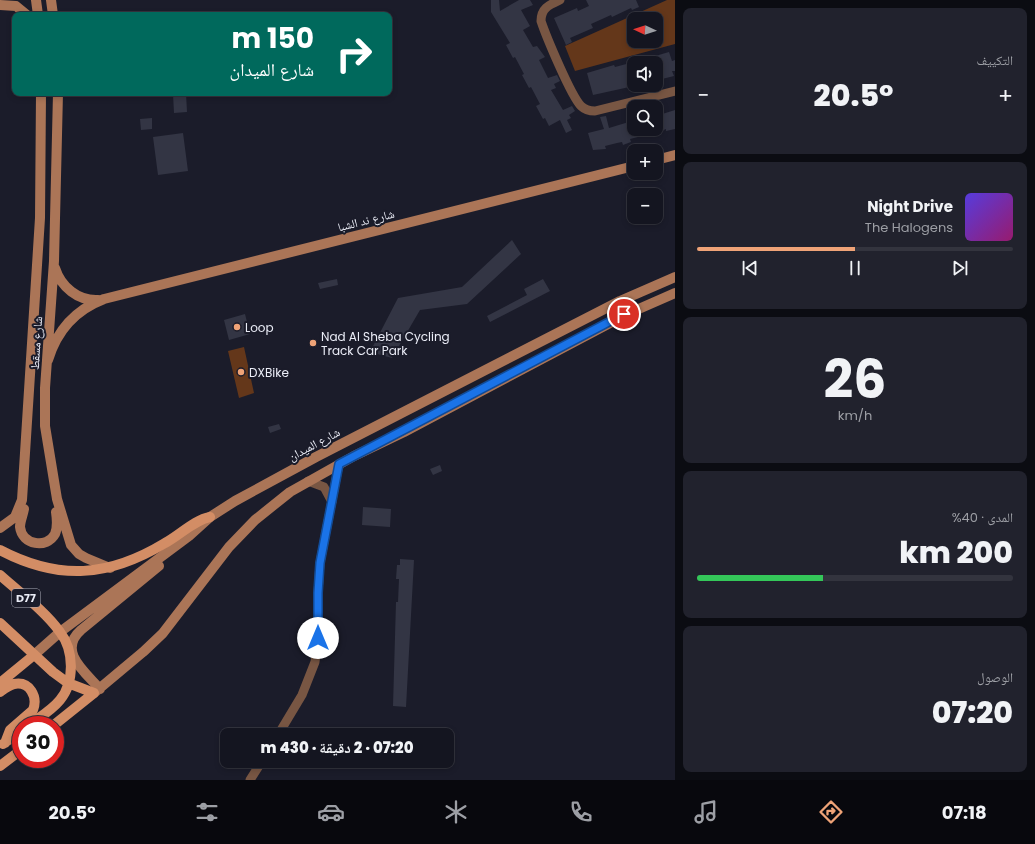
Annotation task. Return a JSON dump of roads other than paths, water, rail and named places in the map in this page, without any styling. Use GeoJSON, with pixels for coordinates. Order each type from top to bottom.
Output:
{"type":"FeatureCollection","features":[{"type":"Feature","properties":{"kind":"main road"},"geometry":{"type":"LineString","coordinates":[[0,550],[57,570],[83,572],[110,568],[150,552],[198,521],[210,517]]}},
{"type":"Feature","properties":{"kind":"main road","name":"D77"},"geometry":{"type":"LineString","coordinates":[[0,575],[51,621],[60,632]]}},
{"type":"Feature","properties":{"kind":"main road"},"geometry":{"type":"LineString","coordinates":[[0,623],[53,672],[68,683],[97,691]]}},
{"type":"Feature","properties":{"kind":"main road"},"geometry":{"type":"LineString","coordinates":[[41,716],[57,704],[65,693],[71,674],[70,655],[60,632]]}},
{"type":"Feature","properties":{"kind":"main road"},"geometry":{"type":"LineString","coordinates":[[0,683],[34,655]]}},
{"type":"Feature","properties":{"kind":"main road"},"geometry":{"type":"LineString","coordinates":[[0,692],[12,684],[19,684],[29,688],[34,697],[33,710],[10,730],[2,745]]}},
{"type":"Feature","properties":{"kind":"main road"},"geometry":{"type":"LineString","coordinates":[[64,717],[97,691]]}},
{"type":"Feature","properties":{"kind":"main road"},"geometry":{"type":"LineString","coordinates":[[2,745],[12,738]]}},
{"type":"Feature","properties":{"kind":"main road"},"geometry":{"type":"LineString","coordinates":[[0,766],[12,757]]}},
{"type":"Feature","properties":{"kind":"street"},"geometry":{"type":"LineString","coordinates":[[36,0],[38,12]]}},
{"type":"Feature","properties":{"kind":"street"},"geometry":{"type":"LineString","coordinates":[[51,0],[53,12]]}},
{"type":"Feature","properties":{"kind":"street"},"geometry":{"type":"LineString","coordinates":[[560,0],[547,6],[541,15],[541,20],[577,100],[584,108],[595,111],[675,91]]}},
{"type":"Feature","properties":{"kind":"street"},"geometry":{"type":"LineString","coordinates":[[0,5],[16,6],[23,12]]}},
{"type":"Feature","properties":{"kind":"street","name":"شارع مسقط"},"geometry":{"type":"LineString","coordinates":[[0,528],[15,517],[21,507],[23,493],[40,218],[41,96]]}},
{"type":"Feature","properties":{"kind":"street","name":"شارع مسقط"},"geometry":{"type":"LineString","coordinates":[[58,96],[54,261],[45,426],[57,499],[66,531],[75,549],[91,562],[110,568]]}},
{"type":"Feature","properties":{"kind":"street"},"geometry":{"type":"LineString","coordinates":[[663,158],[675,155]]}},
{"type":"Feature","properties":{"kind":"street","name":"شارع ند الشبا"},"geometry":{"type":"LineString","coordinates":[[48,360],[51,348],[64,326],[82,310],[104,299],[627,168]]}},
{"type":"Feature","properties":{"kind":"street","name":"شارع ند الشبا"},"geometry":{"type":"LineString","coordinates":[[54,261],[59,278],[71,292],[87,299],[104,299]]}},
{"type":"Feature","properties":{"kind":"street","name":"شارع الميدان"},"geometry":{"type":"LineString","coordinates":[[34,655],[60,632],[189,536],[210,517],[235,501],[620,301],[675,277]]}},
{"type":"Feature","properties":{"kind":"street"},"geometry":{"type":"LineString","coordinates":[[189,536],[186,542],[81,630],[75,637],[72,647],[73,657],[97,691],[143,652],[162,633],[240,535],[272,505],[308,481],[339,464],[624,314],[675,292]]}},
{"type":"Feature","properties":{"kind":"street"},"geometry":{"type":"LineString","coordinates":[[282,728],[302,695],[315,662],[318,638],[318,578],[339,464]]}},
{"type":"Feature","properties":{"kind":"street"},"geometry":{"type":"LineString","coordinates":[[308,481],[324,487],[332,502]]}},
{"type":"Feature","properties":{"kind":"street"},"geometry":{"type":"LineString","coordinates":[[23,493],[25,504],[21,530],[28,541],[38,544],[48,541],[54,534],[57,524],[57,499]]}},
{"type":"Feature","properties":{"kind":"street"},"geometry":{"type":"LineString","coordinates":[[250,780],[258,768]]}},
{"type":"Feature","properties":{"kind":"place","name":"Loop"},"geometry":{"type":"Point","coordinates":[237,327]}},
{"type":"Feature","properties":{"kind":"place","name":"Nad Al Sheba Cycling Track Car Park"},"geometry":{"type":"Point","coordinates":[313,343]}},
{"type":"Feature","properties":{"kind":"place","name":"DXBike"},"geometry":{"type":"Point","coordinates":[241,372]}}]}
